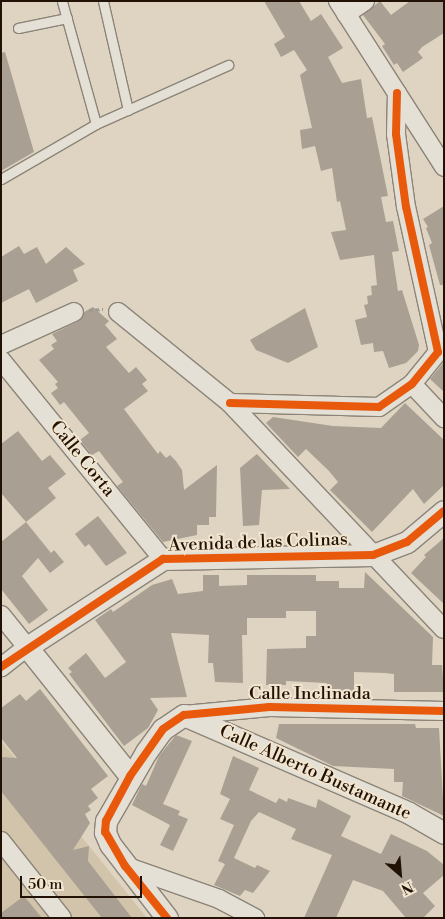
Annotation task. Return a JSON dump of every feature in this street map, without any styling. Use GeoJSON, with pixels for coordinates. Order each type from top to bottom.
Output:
{"type":"FeatureCollection","features":[{"type":"Feature","properties":{"kind":"street"},"geometry":{"type":"LineString","coordinates":[[365,1],[342,8],[444,167]]}},
{"type":"Feature","properties":{"kind":"street"},"geometry":{"type":"LineString","coordinates":[[230,403],[379,407],[412,384],[438,352],[406,207],[396,134],[397,93]]}},
{"type":"Feature","properties":{"kind":"street"},"geometry":{"type":"LineString","coordinates":[[1,345],[74,312]]}},
{"type":"Feature","properties":{"kind":"street"},"geometry":{"type":"LineString","coordinates":[[118,312],[230,403],[444,628]]}},
{"type":"Feature","properties":{"kind":"street","name":"Calle Corta"},"geometry":{"type":"LineString","coordinates":[[1,360],[163,559]]}},
{"type":"Feature","properties":{"kind":"street"},"geometry":{"type":"LineString","coordinates":[[412,384],[444,418]]}},
{"type":"Feature","properties":{"kind":"street","name":"Avenida de las Colinas"},"geometry":{"type":"LineString","coordinates":[[1,666],[163,559],[373,555],[406,542],[444,511]]}},
{"type":"Feature","properties":{"kind":"street"},"geometry":{"type":"LineString","coordinates":[[1,615],[130,776]]}},
{"type":"Feature","properties":{"kind":"street","name":"Calle Inclinada"},"geometry":{"type":"LineString","coordinates":[[125,866],[110,844],[105,832],[106,821],[130,776],[163,729],[184,715],[270,707],[444,710]]}},
{"type":"Feature","properties":{"kind":"street","name":"Calle Alberto Bustamante"},"geometry":{"type":"LineString","coordinates":[[184,715],[409,813],[444,833]]}},
{"type":"Feature","properties":{"kind":"street"},"geometry":{"type":"LineString","coordinates":[[1,841],[62,918]]}},
{"type":"Feature","properties":{"kind":"street"},"geometry":{"type":"LineString","coordinates":[[125,866],[167,918]]}},
{"type":"Feature","properties":{"kind":"street"},"geometry":{"type":"LineString","coordinates":[[125,866],[219,900],[255,918]]}},
{"type":"Feature","properties":{"kind":"lane"},"geometry":{"type":"LineString","coordinates":[[62,1],[96,124]]}},
{"type":"Feature","properties":{"kind":"lane"},"geometry":{"type":"LineString","coordinates":[[103,1],[128,110]]}},
{"type":"Feature","properties":{"kind":"lane"},"geometry":{"type":"LineString","coordinates":[[18,28],[67,18]]}},
{"type":"Feature","properties":{"kind":"lane"},"geometry":{"type":"LineString","coordinates":[[1,178],[96,124],[228,65]]}},
{"type":"Feature","properties":{"kind":"shaded area"},"geometry":{"type":"Polygon","coordinates":[[[1,741],[89,846],[147,918],[1,918],[1,741]]]}},
{"type":"Feature","properties":{"kind":"building"},"geometry":{"type":"Polygon","coordinates":[[[264,1],[299,1],[311,21],[321,14],[343,48],[328,57],[342,83],[361,79],[367,118],[372,117],[388,196],[381,197],[386,222],[393,221],[399,251],[392,252],[398,291],[402,290],[419,345],[418,351],[406,363],[389,368],[383,351],[374,352],[373,343],[361,345],[355,320],[367,317],[364,305],[368,304],[367,296],[372,295],[371,286],[377,285],[374,255],[340,260],[331,232],[346,230],[340,201],[337,202],[332,168],[321,171],[315,146],[302,149],[300,130],[312,128],[300,75],[307,70],[294,50],[281,57],[274,44],[285,37],[264,1]]]}},
{"type":"Feature","properties":{"kind":"building"},"geometry":{"type":"Polygon","coordinates":[[[380,1],[391,15],[410,1],[444,1],[444,33],[422,47],[418,52],[423,58],[403,72],[397,63],[394,65],[382,46],[385,44],[363,15],[380,1]]]}},
{"type":"Feature","properties":{"kind":"building"},"geometry":{"type":"Polygon","coordinates":[[[5,52],[34,152],[1,171],[1,53],[5,52]]]}},
{"type":"Feature","properties":{"kind":"building"},"geometry":{"type":"Polygon","coordinates":[[[444,206],[444,285],[440,285],[429,245],[432,243],[426,228],[428,227],[423,219],[444,206]]]}},
{"type":"Feature","properties":{"kind":"building"},"geometry":{"type":"Polygon","coordinates":[[[19,246],[24,254],[37,247],[46,264],[66,247],[85,264],[73,270],[78,281],[36,303],[29,289],[1,303],[1,257],[19,246]]]}},
{"type":"Feature","properties":{"kind":"building"},"geometry":{"type":"Polygon","coordinates":[[[93,307],[109,321],[105,325],[117,339],[106,347],[129,373],[136,367],[147,380],[142,384],[148,391],[124,409],[158,454],[160,451],[166,458],[170,455],[176,461],[182,470],[184,490],[217,465],[216,517],[209,517],[209,525],[197,525],[197,535],[163,542],[117,486],[123,482],[99,451],[92,455],[80,440],[89,433],[64,402],[60,405],[51,393],[58,388],[55,384],[58,382],[39,360],[54,349],[51,345],[57,341],[52,334],[79,321],[84,312],[93,307]]]}},
{"type":"Feature","properties":{"kind":"building"},"geometry":{"type":"Polygon","coordinates":[[[305,308],[318,347],[288,363],[256,350],[250,340],[305,308]]]}},
{"type":"Feature","properties":{"kind":"building"},"geometry":{"type":"Polygon","coordinates":[[[444,362],[444,392],[430,379],[444,362]]]}},
{"type":"Feature","properties":{"kind":"building"},"geometry":{"type":"Polygon","coordinates":[[[405,403],[444,440],[444,485],[424,504],[413,489],[372,532],[330,490],[338,482],[329,471],[306,449],[298,457],[266,423],[273,417],[333,426],[381,428],[405,403]]]}},
{"type":"Feature","properties":{"kind":"building"},"geometry":{"type":"Polygon","coordinates":[[[18,431],[42,461],[50,455],[66,474],[48,488],[56,498],[26,522],[1,493],[1,444],[18,431]]]}},
{"type":"Feature","properties":{"kind":"building"},"geometry":{"type":"Polygon","coordinates":[[[257,454],[290,489],[262,490],[259,525],[243,526],[240,468],[257,454]]]}},
{"type":"Feature","properties":{"kind":"building"},"geometry":{"type":"Polygon","coordinates":[[[98,516],[127,553],[106,566],[89,544],[85,547],[75,534],[98,516]]]}},
{"type":"Feature","properties":{"kind":"building"},"geometry":{"type":"Polygon","coordinates":[[[26,522],[51,553],[54,550],[64,562],[50,573],[38,558],[22,576],[48,610],[29,624],[1,589],[1,542],[26,522]]]}},
{"type":"Feature","properties":{"kind":"building"},"geometry":{"type":"Polygon","coordinates":[[[444,538],[444,604],[411,573],[426,557],[424,555],[444,538]]]}},
{"type":"Feature","properties":{"kind":"building"},"geometry":{"type":"Polygon","coordinates":[[[365,572],[433,637],[432,665],[442,665],[444,692],[394,692],[394,674],[385,673],[354,672],[354,695],[330,695],[327,683],[286,681],[286,685],[266,685],[267,649],[306,648],[306,636],[316,636],[316,611],[286,611],[286,618],[247,618],[247,635],[242,635],[243,683],[215,682],[213,663],[208,663],[209,635],[171,633],[187,697],[150,698],[158,710],[148,728],[124,746],[69,674],[72,672],[68,668],[86,653],[105,678],[126,662],[95,620],[111,609],[113,612],[152,585],[172,579],[178,594],[203,591],[203,575],[219,575],[219,586],[247,585],[247,575],[316,575],[316,581],[339,581],[339,588],[364,588],[365,572]]]}},
{"type":"Feature","properties":{"kind":"building"},"geometry":{"type":"Polygon","coordinates":[[[40,689],[108,776],[91,789],[98,798],[88,806],[91,810],[85,814],[90,823],[73,850],[89,846],[88,861],[132,918],[102,918],[1,791],[1,757],[17,758],[1,738],[1,708],[20,694],[26,701],[40,689]]]}},
{"type":"Feature","properties":{"kind":"building"},"geometry":{"type":"Polygon","coordinates":[[[279,724],[415,724],[416,728],[439,728],[444,816],[402,796],[403,782],[394,782],[394,769],[333,766],[276,738],[279,724]]]}},
{"type":"Feature","properties":{"kind":"building"},"geometry":{"type":"Polygon","coordinates":[[[176,735],[192,741],[163,804],[180,811],[178,815],[188,819],[173,851],[160,845],[170,825],[132,805],[142,784],[146,786],[159,756],[176,735]]]}},
{"type":"Feature","properties":{"kind":"building"},"geometry":{"type":"Polygon","coordinates":[[[233,756],[259,768],[249,790],[276,803],[279,798],[287,802],[288,798],[316,808],[318,799],[351,816],[341,836],[381,854],[391,834],[427,851],[444,865],[444,875],[423,893],[435,906],[423,918],[406,918],[383,891],[353,880],[336,918],[304,918],[332,855],[291,839],[296,829],[259,812],[251,821],[234,858],[255,868],[257,865],[270,871],[253,893],[245,890],[240,896],[214,885],[225,864],[218,861],[234,825],[220,819],[230,799],[220,794],[233,756]]]}},
{"type":"Feature","properties":{"kind":"building"},"geometry":{"type":"Polygon","coordinates":[[[24,896],[42,918],[1,918],[1,913],[24,896]]]}},
{"type":"Feature","properties":{"kind":"cycle path"},"geometry":{"type":"LineString","coordinates":[[230,403],[379,407],[412,384],[438,352],[406,207],[396,134],[397,93]]}},
{"type":"Feature","properties":{"kind":"cycle path"},"geometry":{"type":"LineString","coordinates":[[1,667],[163,559],[373,555],[407,542],[444,511]]}},
{"type":"Feature","properties":{"kind":"cycle path"},"geometry":{"type":"LineString","coordinates":[[167,918],[125,866],[105,832],[106,821],[130,776],[163,729],[184,715],[270,707],[444,711]]}}]}
